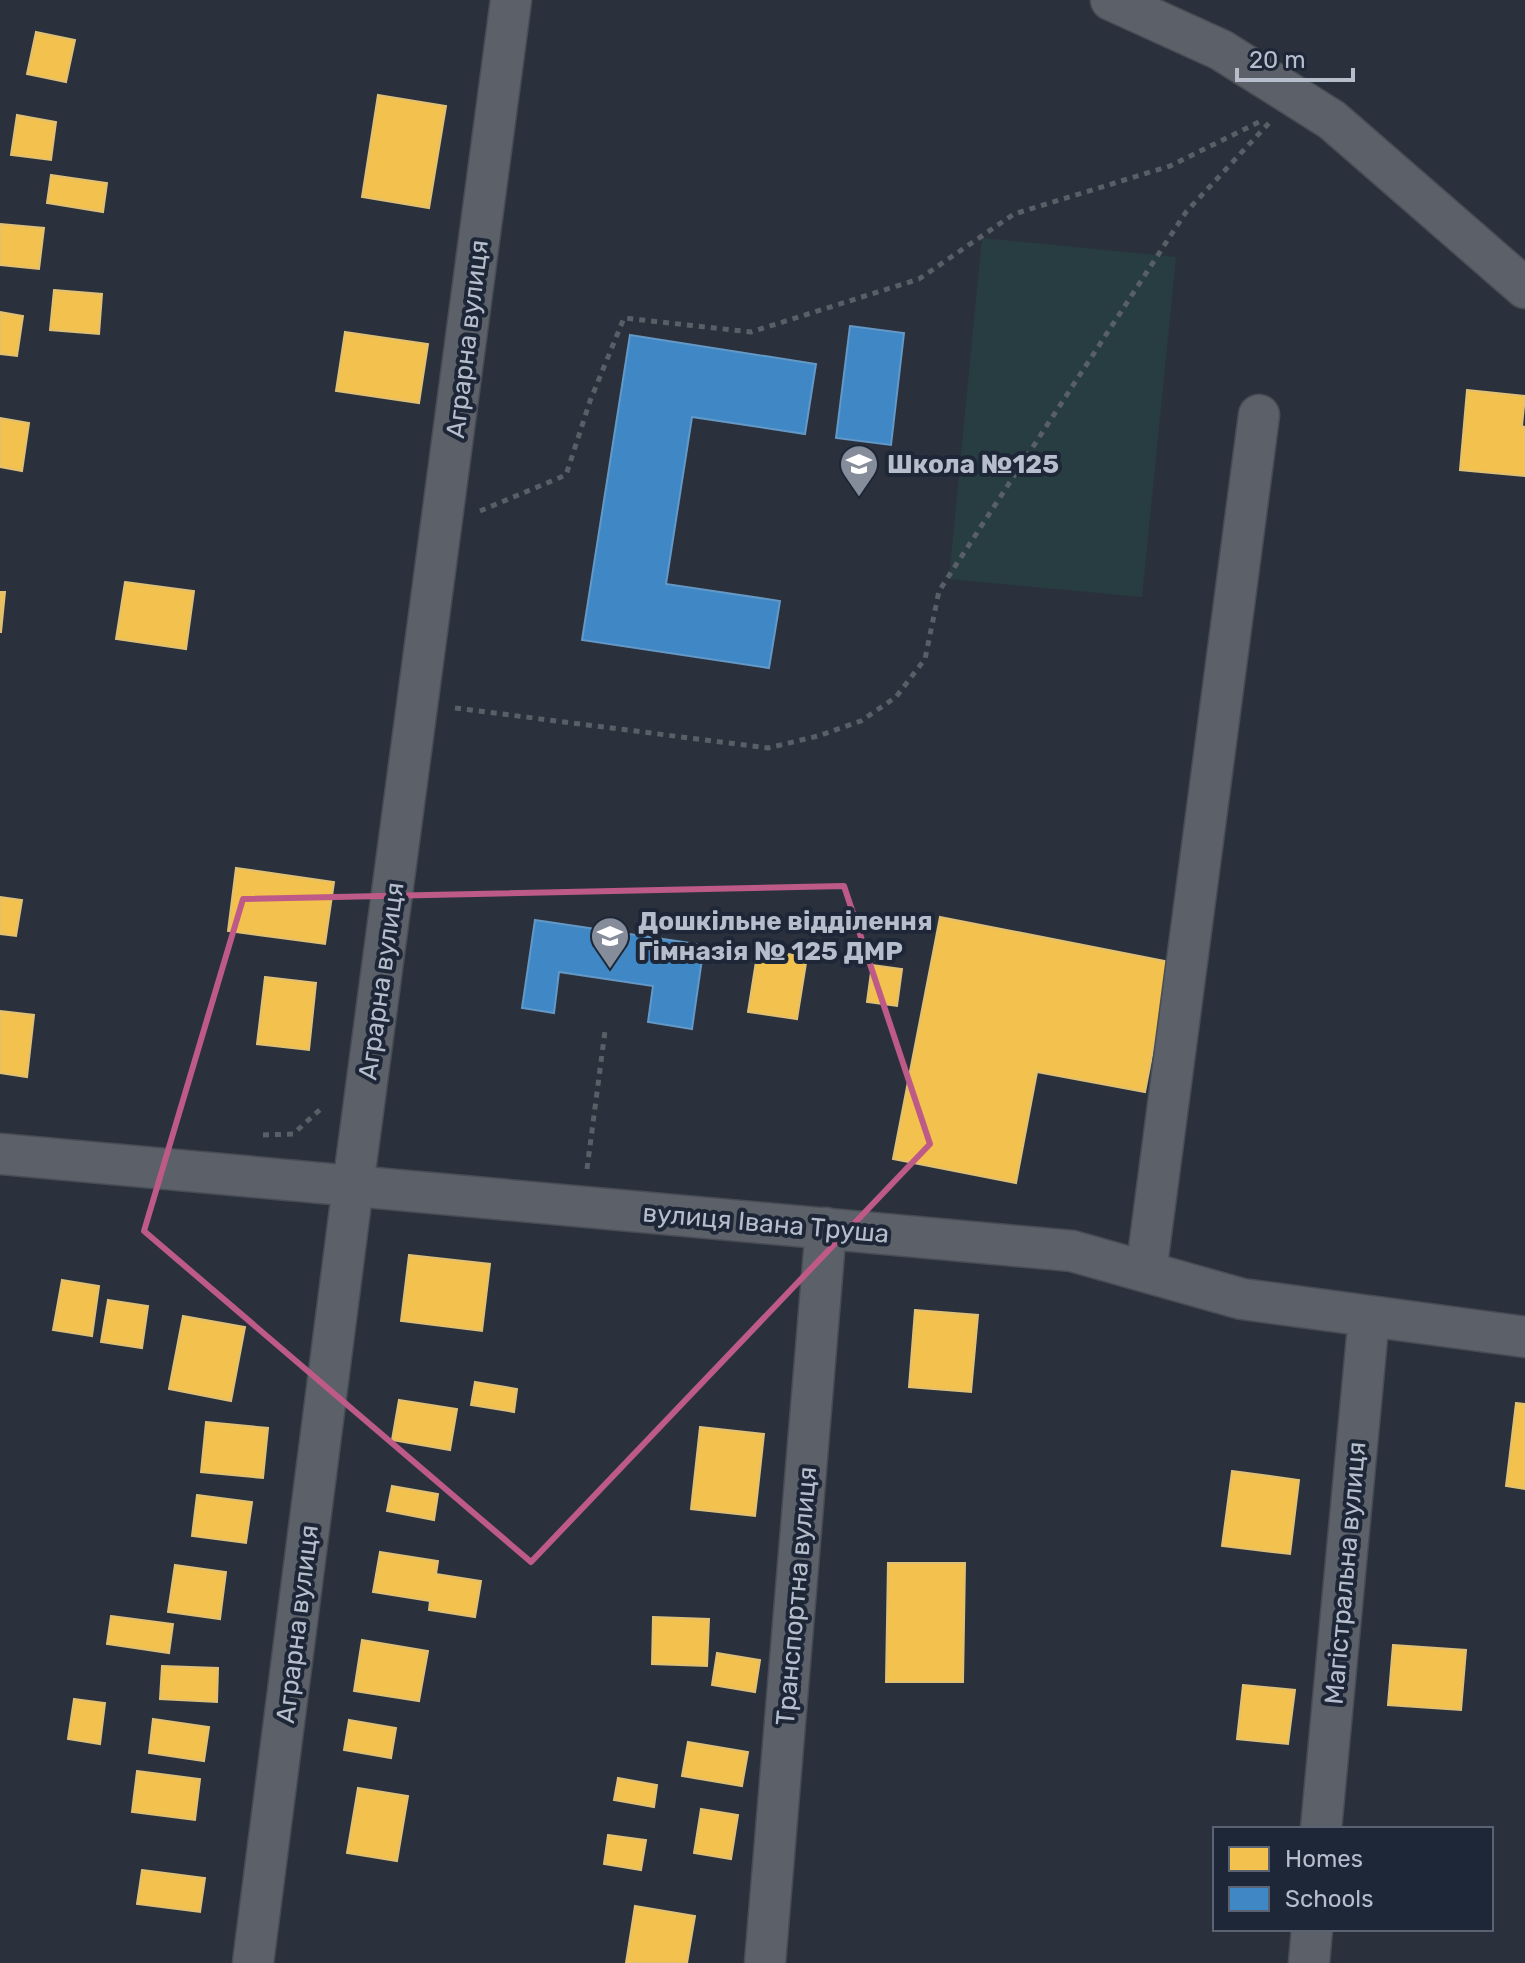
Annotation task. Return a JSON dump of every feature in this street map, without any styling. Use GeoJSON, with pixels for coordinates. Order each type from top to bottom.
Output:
{"type":"FeatureCollection","features":[{"type":"Feature","properties":{"kind":"street","name":"Аграрна вулиця"},"geometry":{"type":"LineString","coordinates":[[253,1963],[511,0]]}},
{"type":"Feature","properties":{"kind":"street"},"geometry":{"type":"LineString","coordinates":[[1111,0],[1221,50],[1288,103],[1332,120],[1525,288]]}},
{"type":"Feature","properties":{"kind":"street"},"geometry":{"type":"LineString","coordinates":[[1146,1272],[1259,415]]}},
{"type":"Feature","properties":{"kind":"street","name":"вулиця Івана Труша"},"geometry":{"type":"LineString","coordinates":[[0,1154],[1072,1251],[1242,1299],[1525,1337]]}},
{"type":"Feature","properties":{"kind":"street","name":"Транспортна вулиця"},"geometry":{"type":"LineString","coordinates":[[765,1963],[826,1228]]}},
{"type":"Feature","properties":{"kind":"street","name":"Магістральна вулиця"},"geometry":{"type":"LineString","coordinates":[[1321,1827],[1369,1316]]}},
{"type":"Feature","properties":{"kind":"street"},"geometry":{"type":"LineString","coordinates":[[1309,1963],[1312,1931]]}},
{"type":"Feature","properties":{"kind":"path"},"geometry":{"type":"LineString","coordinates":[[442,527],[566,475],[590,401],[624,318],[751,332],[919,279],[1014,214],[1170,166],[1288,103]]}},
{"type":"Feature","properties":{"kind":"path"},"geometry":{"type":"LineString","coordinates":[[418,703],[768,748],[818,736],[861,721],[873,713],[896,697],[925,659],[939,591],[1186,212],[1288,103]]}},
{"type":"Feature","properties":{"kind":"path"},"geometry":{"type":"LineString","coordinates":[[582,1206],[605,1031]]}},
{"type":"Feature","properties":{"kind":"path"},"geometry":{"type":"LineString","coordinates":[[254,1135],[293,1134],[369,1065]]}},
{"type":"Feature","properties":{"kind":"highlighted area"},"geometry":{"type":"Polygon","coordinates":[[[844,886],[930,1144],[531,1562],[144,1231],[243,899],[844,886]]]}},
{"type":"Feature","properties":{"kind":"green space"},"geometry":{"type":"Polygon","coordinates":[[[982,238],[1176,257],[1142,597],[949,579],[982,238]]]}},
{"type":"Feature","properties":{"kind":"building: Homes"},"geometry":{"type":"Polygon","coordinates":[[[36,32],[75,40],[66,82],[27,74],[36,32]]]}},
{"type":"Feature","properties":{"kind":"building: Homes"},"geometry":{"type":"Polygon","coordinates":[[[378,95],[446,106],[429,208],[362,197],[378,95]]]}},
{"type":"Feature","properties":{"kind":"building: Homes"},"geometry":{"type":"Polygon","coordinates":[[[17,115],[56,122],[51,160],[11,155],[17,115]]]}},
{"type":"Feature","properties":{"kind":"building: Homes"},"geometry":{"type":"Polygon","coordinates":[[[51,175],[107,183],[103,212],[47,203],[51,175]]]}},
{"type":"Feature","properties":{"kind":"building: Homes"},"geometry":{"type":"Polygon","coordinates":[[[0,224],[44,228],[39,269],[0,265],[0,224]]]}},
{"type":"Feature","properties":{"kind":"building: Homes"},"geometry":{"type":"Polygon","coordinates":[[[54,290],[102,294],[99,334],[50,330],[54,290]]]}},
{"type":"Feature","properties":{"kind":"building: Homes"},"geometry":{"type":"Polygon","coordinates":[[[0,312],[23,316],[17,356],[0,354],[0,312]]]}},
{"type":"Feature","properties":{"kind":"building: Homes"},"geometry":{"type":"Polygon","coordinates":[[[345,332],[428,344],[419,403],[336,391],[345,332]]]}},
{"type":"Feature","properties":{"kind":"building: Homes"},"geometry":{"type":"Polygon","coordinates":[[[1467,390],[1525,396],[1522,426],[1525,427],[1525,476],[1460,470],[1467,390]]]}},
{"type":"Feature","properties":{"kind":"building: Homes"},"geometry":{"type":"Polygon","coordinates":[[[0,418],[29,423],[22,471],[0,467],[0,418]]]}},
{"type":"Feature","properties":{"kind":"building: Homes"},"geometry":{"type":"Polygon","coordinates":[[[125,582],[194,591],[186,649],[116,639],[125,582]]]}},
{"type":"Feature","properties":{"kind":"building: Homes"},"geometry":{"type":"Polygon","coordinates":[[[0,592],[5,592],[1,632],[0,632],[0,592]]]}},
{"type":"Feature","properties":{"kind":"building: Homes"},"geometry":{"type":"Polygon","coordinates":[[[236,868],[334,882],[325,944],[228,931],[236,868]]]}},
{"type":"Feature","properties":{"kind":"building: Homes"},"geometry":{"type":"Polygon","coordinates":[[[0,897],[22,900],[16,936],[0,934],[0,897]]]}},
{"type":"Feature","properties":{"kind":"building: Homes"},"geometry":{"type":"Polygon","coordinates":[[[940,917],[1170,962],[1145,1092],[1037,1072],[1016,1183],[893,1159],[940,917]]]}},
{"type":"Feature","properties":{"kind":"building: Homes"},"geometry":{"type":"Polygon","coordinates":[[[758,949],[807,957],[797,1019],[748,1012],[758,949]]]}},
{"type":"Feature","properties":{"kind":"building: Homes"},"geometry":{"type":"Polygon","coordinates":[[[872,965],[902,969],[897,1006],[867,1002],[872,965]]]}},
{"type":"Feature","properties":{"kind":"building: Homes"},"geometry":{"type":"Polygon","coordinates":[[[265,977],[316,983],[309,1050],[257,1044],[265,977]]]}},
{"type":"Feature","properties":{"kind":"building: Homes"},"geometry":{"type":"Polygon","coordinates":[[[0,1011],[34,1015],[27,1077],[0,1073],[0,1011]]]}},
{"type":"Feature","properties":{"kind":"building: Homes"},"geometry":{"type":"Polygon","coordinates":[[[409,1255],[490,1264],[482,1331],[401,1321],[409,1255]]]}},
{"type":"Feature","properties":{"kind":"building: Homes"},"geometry":{"type":"Polygon","coordinates":[[[62,1280],[99,1286],[92,1336],[53,1330],[62,1280]]]}},
{"type":"Feature","properties":{"kind":"building: Homes"},"geometry":{"type":"Polygon","coordinates":[[[108,1300],[148,1306],[142,1348],[101,1342],[108,1300]]]}},
{"type":"Feature","properties":{"kind":"building: Homes"},"geometry":{"type":"Polygon","coordinates":[[[915,1310],[978,1315],[971,1392],[909,1387],[915,1310]]]}},
{"type":"Feature","properties":{"kind":"building: Homes"},"geometry":{"type":"Polygon","coordinates":[[[183,1316],[245,1327],[231,1401],[169,1389],[183,1316]]]}},
{"type":"Feature","properties":{"kind":"building: Homes"},"geometry":{"type":"Polygon","coordinates":[[[475,1382],[517,1389],[514,1412],[471,1405],[475,1382]]]}},
{"type":"Feature","properties":{"kind":"building: Homes"},"geometry":{"type":"Polygon","coordinates":[[[399,1400],[457,1409],[450,1450],[392,1440],[399,1400]]]}},
{"type":"Feature","properties":{"kind":"building: Homes"},"geometry":{"type":"Polygon","coordinates":[[[1516,1403],[1525,1404],[1525,1489],[1506,1486],[1516,1403]]]}},
{"type":"Feature","properties":{"kind":"building: Homes"},"geometry":{"type":"Polygon","coordinates":[[[206,1422],[268,1428],[263,1478],[201,1472],[206,1422]]]}},
{"type":"Feature","properties":{"kind":"building: Homes"},"geometry":{"type":"Polygon","coordinates":[[[700,1427],[764,1434],[755,1516],[691,1509],[700,1427]]]}},
{"type":"Feature","properties":{"kind":"building: Homes"},"geometry":{"type":"Polygon","coordinates":[[[1232,1471],[1299,1480],[1290,1554],[1222,1546],[1232,1471]]]}},
{"type":"Feature","properties":{"kind":"building: Homes"},"geometry":{"type":"Polygon","coordinates":[[[392,1486],[438,1494],[434,1520],[387,1511],[392,1486]]]}},
{"type":"Feature","properties":{"kind":"building: Homes"},"geometry":{"type":"Polygon","coordinates":[[[197,1495],[252,1502],[246,1543],[192,1536],[197,1495]]]}},
{"type":"Feature","properties":{"kind":"building: Homes"},"geometry":{"type":"Polygon","coordinates":[[[380,1552],[438,1561],[436,1574],[481,1581],[475,1617],[429,1610],[430,1601],[373,1592],[380,1552]]]}},
{"type":"Feature","properties":{"kind":"building: Homes"},"geometry":{"type":"Polygon","coordinates":[[[888,1563],[965,1563],[963,1682],[886,1682],[888,1563]]]}},
{"type":"Feature","properties":{"kind":"building: Homes"},"geometry":{"type":"Polygon","coordinates":[[[175,1565],[226,1572],[220,1619],[168,1612],[175,1565]]]}},
{"type":"Feature","properties":{"kind":"building: Homes"},"geometry":{"type":"Polygon","coordinates":[[[111,1616],[173,1624],[169,1653],[107,1644],[111,1616]]]}},
{"type":"Feature","properties":{"kind":"building: Homes"},"geometry":{"type":"Polygon","coordinates":[[[653,1617],[709,1619],[707,1666],[652,1664],[653,1617]]]}},
{"type":"Feature","properties":{"kind":"building: Homes"},"geometry":{"type":"Polygon","coordinates":[[[362,1640],[428,1651],[419,1701],[354,1691],[362,1640]]]}},
{"type":"Feature","properties":{"kind":"building: Homes"},"geometry":{"type":"Polygon","coordinates":[[[1393,1645],[1466,1650],[1461,1710],[1388,1705],[1393,1645]]]}},
{"type":"Feature","properties":{"kind":"building: Homes"},"geometry":{"type":"Polygon","coordinates":[[[717,1653],[760,1660],[755,1692],[712,1685],[717,1653]]]}},
{"type":"Feature","properties":{"kind":"building: Homes"},"geometry":{"type":"Polygon","coordinates":[[[162,1666],[218,1668],[217,1702],[160,1699],[162,1666]]]}},
{"type":"Feature","properties":{"kind":"building: Homes"},"geometry":{"type":"Polygon","coordinates":[[[1243,1685],[1295,1690],[1288,1744],[1237,1739],[1243,1685]]]}},
{"type":"Feature","properties":{"kind":"building: Homes"},"geometry":{"type":"Polygon","coordinates":[[[74,1699],[105,1703],[100,1744],[68,1739],[74,1699]]]}},
{"type":"Feature","properties":{"kind":"building: Homes"},"geometry":{"type":"Polygon","coordinates":[[[153,1719],[209,1727],[204,1761],[149,1753],[153,1719]]]}},
{"type":"Feature","properties":{"kind":"building: Homes"},"geometry":{"type":"Polygon","coordinates":[[[349,1720],[396,1728],[391,1758],[344,1750],[349,1720]]]}},
{"type":"Feature","properties":{"kind":"building: Homes"},"geometry":{"type":"Polygon","coordinates":[[[688,1742],[748,1752],[742,1786],[682,1776],[688,1742]]]}},
{"type":"Feature","properties":{"kind":"building: Homes"},"geometry":{"type":"Polygon","coordinates":[[[137,1771],[200,1779],[195,1820],[132,1812],[137,1771]]]}},
{"type":"Feature","properties":{"kind":"building: Homes"},"geometry":{"type":"Polygon","coordinates":[[[618,1778],[657,1785],[654,1807],[614,1800],[618,1778]]]}},
{"type":"Feature","properties":{"kind":"building: Homes"},"geometry":{"type":"Polygon","coordinates":[[[358,1788],[408,1796],[397,1861],[347,1853],[358,1788]]]}},
{"type":"Feature","properties":{"kind":"building: Homes"},"geometry":{"type":"Polygon","coordinates":[[[701,1809],[738,1815],[731,1859],[694,1853],[701,1809]]]}},
{"type":"Feature","properties":{"kind":"building: Homes"},"geometry":{"type":"Polygon","coordinates":[[[608,1835],[646,1840],[641,1870],[604,1864],[608,1835]]]}},
{"type":"Feature","properties":{"kind":"building: Homes"},"geometry":{"type":"Polygon","coordinates":[[[142,1870],[205,1878],[200,1912],[137,1904],[142,1870]]]}},
{"type":"Feature","properties":{"kind":"building: Homes"},"geometry":{"type":"Polygon","coordinates":[[[635,1906],[695,1916],[687,1963],[626,1963],[635,1906]]]}},
{"type":"Feature","properties":{"kind":"building: Schools"},"geometry":{"type":"Polygon","coordinates":[[[850,326],[904,333],[891,445],[836,438],[850,326]]]}},
{"type":"Feature","properties":{"kind":"building: Schools"},"geometry":{"type":"Polygon","coordinates":[[[630,335],[816,364],[805,434],[692,417],[666,584],[780,601],[769,668],[582,640],[630,335]]]}},
{"type":"Feature","properties":{"kind":"building: Schools"},"geometry":{"type":"Polygon","coordinates":[[[535,920],[704,945],[692,1029],[648,1022],[653,986],[559,972],[554,1013],[522,1008],[535,920]]]}},
{"type":"Feature","properties":{"kind":"place","name":"Школа №125"},"geometry":{"type":"Point","coordinates":[859,498]}},
{"type":"Feature","properties":{"kind":"place","name":"Дошкільне відділення Гімназія № 125 ДМР"},"geometry":{"type":"Point","coordinates":[610,970]}}]}
